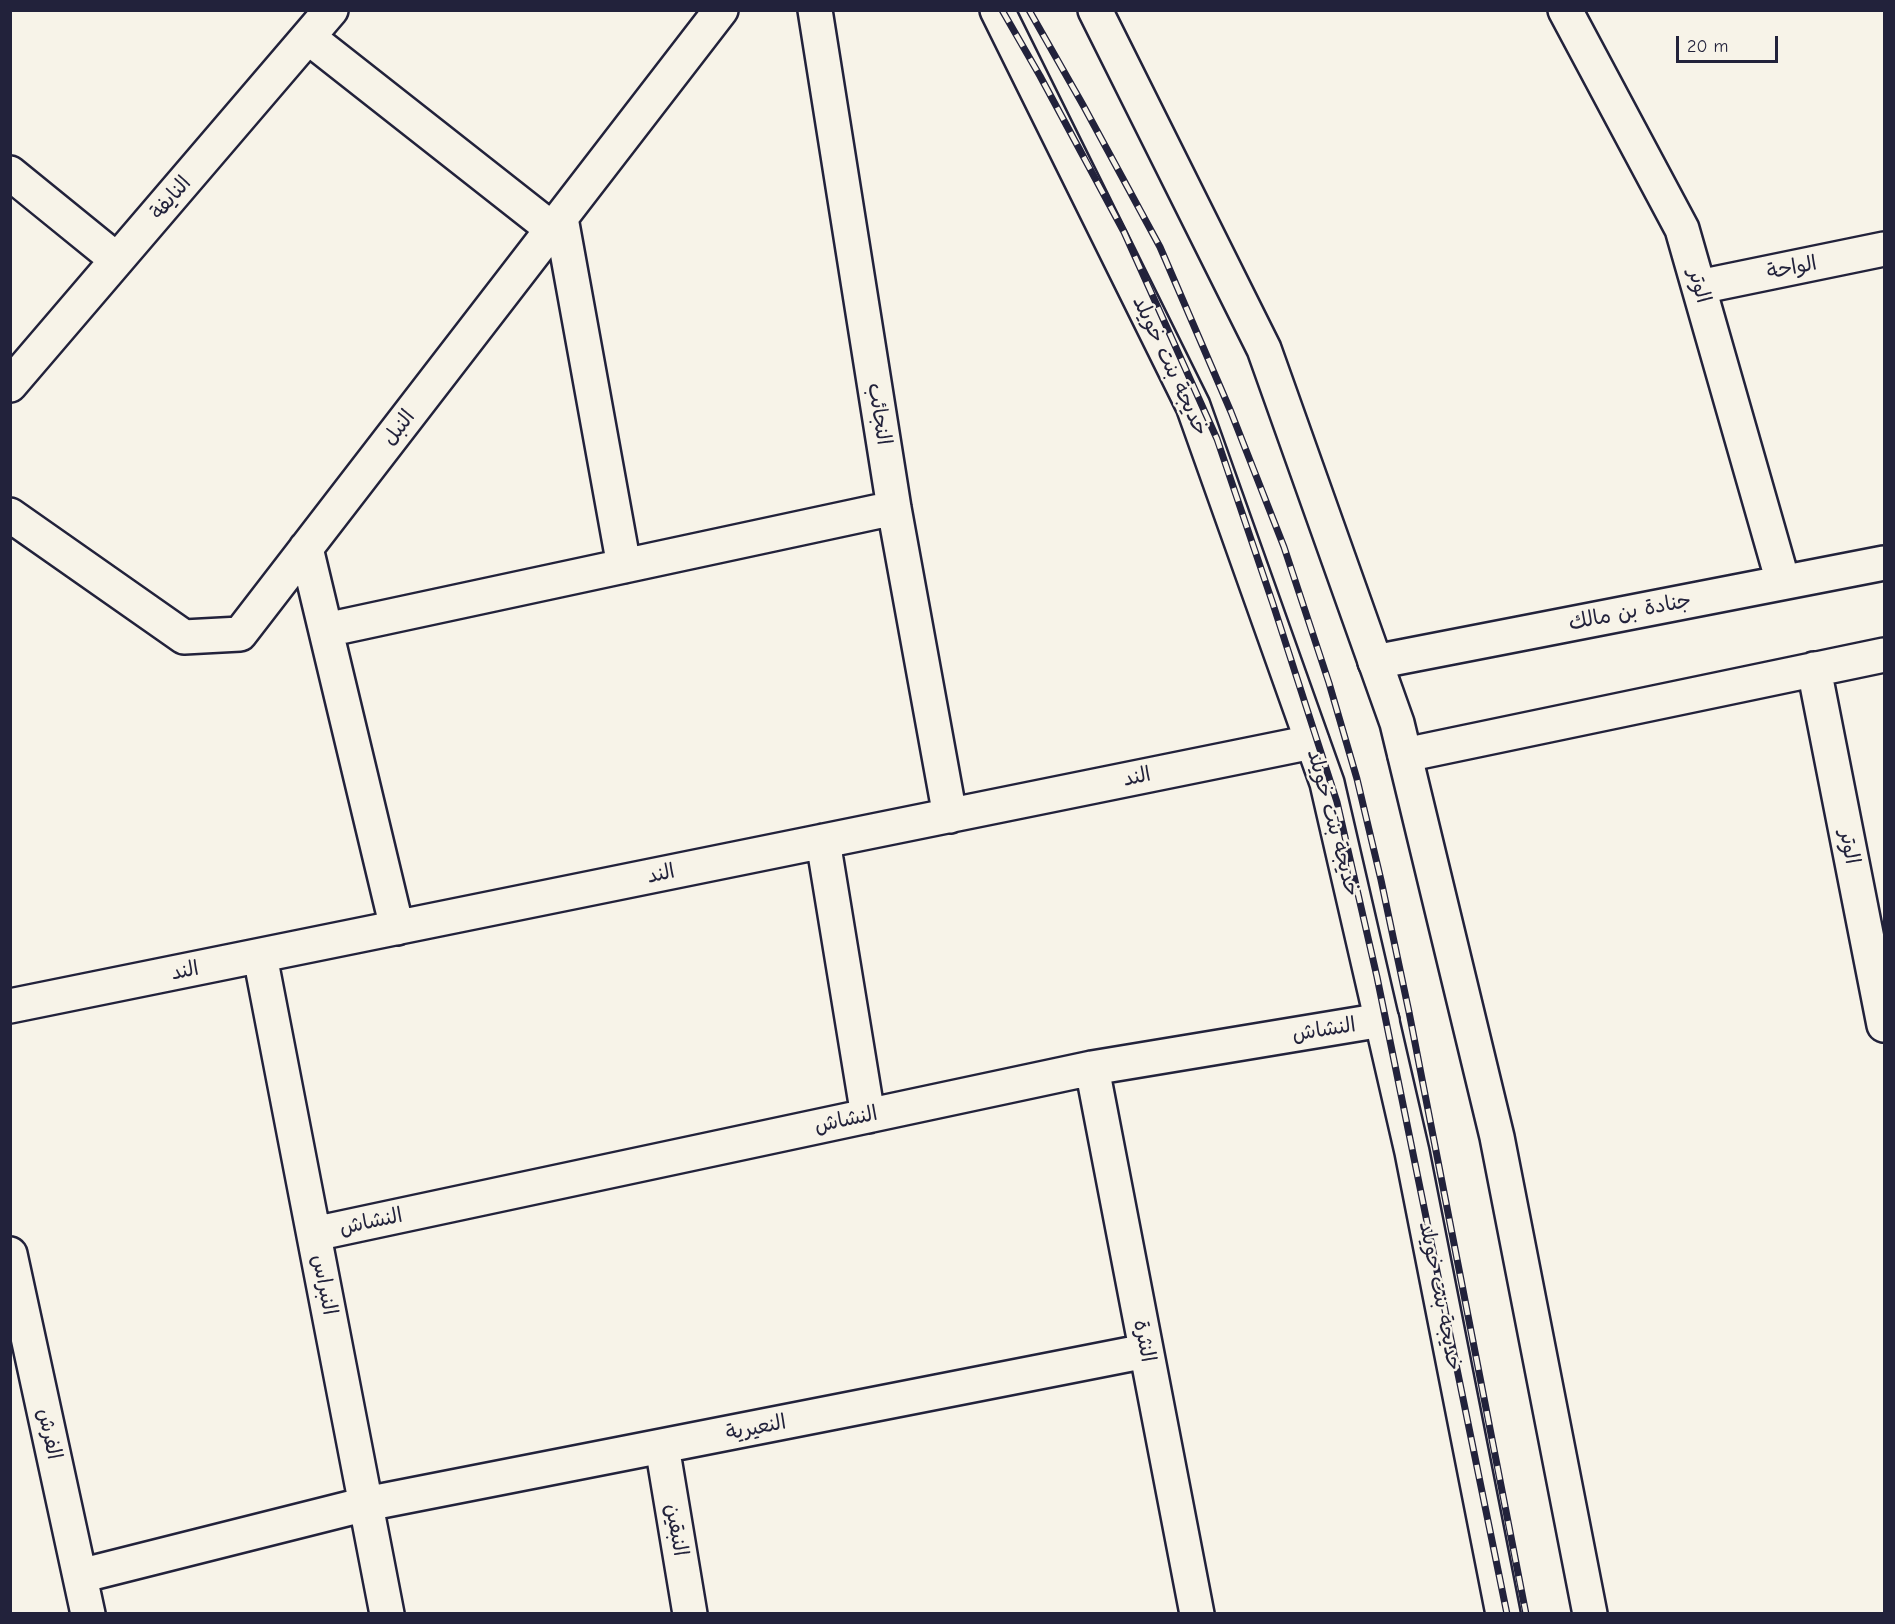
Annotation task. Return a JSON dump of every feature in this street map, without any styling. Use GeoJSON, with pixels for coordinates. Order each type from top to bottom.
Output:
{"type":"FeatureCollection","features":[{"type":"Feature","properties":{"kind":"street","name":"النايفة"},"geometry":{"type":"LineString","coordinates":[[10,385],[331,10]]}},
{"type":"Feature","properties":{"kind":"street","name":"النبل"},"geometry":{"type":"LineString","coordinates":[[10,515],[184,637],[240,634],[721,10]]}},
{"type":"Feature","properties":{"kind":"street","name":"النجائب"},"geometry":{"type":"LineString","coordinates":[[815,10],[894,508],[950,816]]}},
{"type":"Feature","properties":{"kind":"street","name":"خديجة بنت خويلد"},"geometry":{"type":"LineString","coordinates":[[997,10],[1193,406],[1327,783],[1412,1152],[1503,1614]]}},
{"type":"Feature","properties":{"kind":"street"},"geometry":{"type":"LineString","coordinates":[[1095,10],[1264,349],[1397,723],[1497,1137],[1590,1614]]}},
{"type":"Feature","properties":{"kind":"street","name":"الوتر"},"geometry":{"type":"LineString","coordinates":[[1565,10],[1682,229],[1783,582]]}},
{"type":"Feature","properties":{"kind":"street"},"geometry":{"type":"LineString","coordinates":[[308,37],[557,224],[624,566]]}},
{"type":"Feature","properties":{"kind":"street"},"geometry":{"type":"LineString","coordinates":[[10,173],[117,260]]}},
{"type":"Feature","properties":{"kind":"street","name":"الواحة"},"geometry":{"type":"LineString","coordinates":[[1699,286],[1884,249]]}},
{"type":"Feature","properties":{"kind":"street"},"geometry":{"type":"LineString","coordinates":[[326,630],[894,508]]}},
{"type":"Feature","properties":{"kind":"street"},"geometry":{"type":"LineString","coordinates":[[306,548],[397,928]]}},
{"type":"Feature","properties":{"kind":"street","name":"جنادة بن مالك"},"geometry":{"type":"LineString","coordinates":[[1375,662],[1884,562]]}},
{"type":"Feature","properties":{"kind":"street"},"geometry":{"type":"LineString","coordinates":[[1405,755],[1884,655]]}},
{"type":"Feature","properties":{"kind":"street","name":"الوتر"},"geometry":{"type":"LineString","coordinates":[[1814,669],[1876,939],[1884,1025]]}},
{"type":"Feature","properties":{"kind":"street","name":"الند"},"geometry":{"type":"LineString","coordinates":[[10,1006],[1312,742]]}},
{"type":"Feature","properties":{"kind":"street"},"geometry":{"type":"LineString","coordinates":[[823,841],[868,1116]]}},
{"type":"Feature","properties":{"kind":"street","name":"النبراس"},"geometry":{"type":"LineString","coordinates":[[260,956],[387,1614]]}},
{"type":"Feature","properties":{"kind":"street","name":"النشاش"},"geometry":{"type":"LineString","coordinates":[[314,1234],[1092,1068],[1382,1020]]}},
{"type":"Feature","properties":{"kind":"street","name":"النثرة"},"geometry":{"type":"LineString","coordinates":[[1092,1068],[1197,1614]]}},
{"type":"Feature","properties":{"kind":"street","name":"الفرش"},"geometry":{"type":"LineString","coordinates":[[10,1254],[88,1614]]}},
{"type":"Feature","properties":{"kind":"street","name":"النعيرية"},"geometry":{"type":"LineString","coordinates":[[80,1576],[366,1504],[1146,1352]]}},
{"type":"Feature","properties":{"kind":"street","name":"النبقين"},"geometry":{"type":"LineString","coordinates":[[662,1446],[690,1614]]}},
{"type":"Feature","properties":{"kind":"railway"},"geometry":{"type":"LineString","coordinates":[[1002,10],[1124,232],[1217,439],[1337,802],[1377,977],[1507,1614]]}},
{"type":"Feature","properties":{"kind":"railway"},"geometry":{"type":"LineString","coordinates":[[1029,10],[1160,247],[1231,412],[1284,547],[1329,683],[1357,779],[1409,1012],[1526,1614]]}}]}
